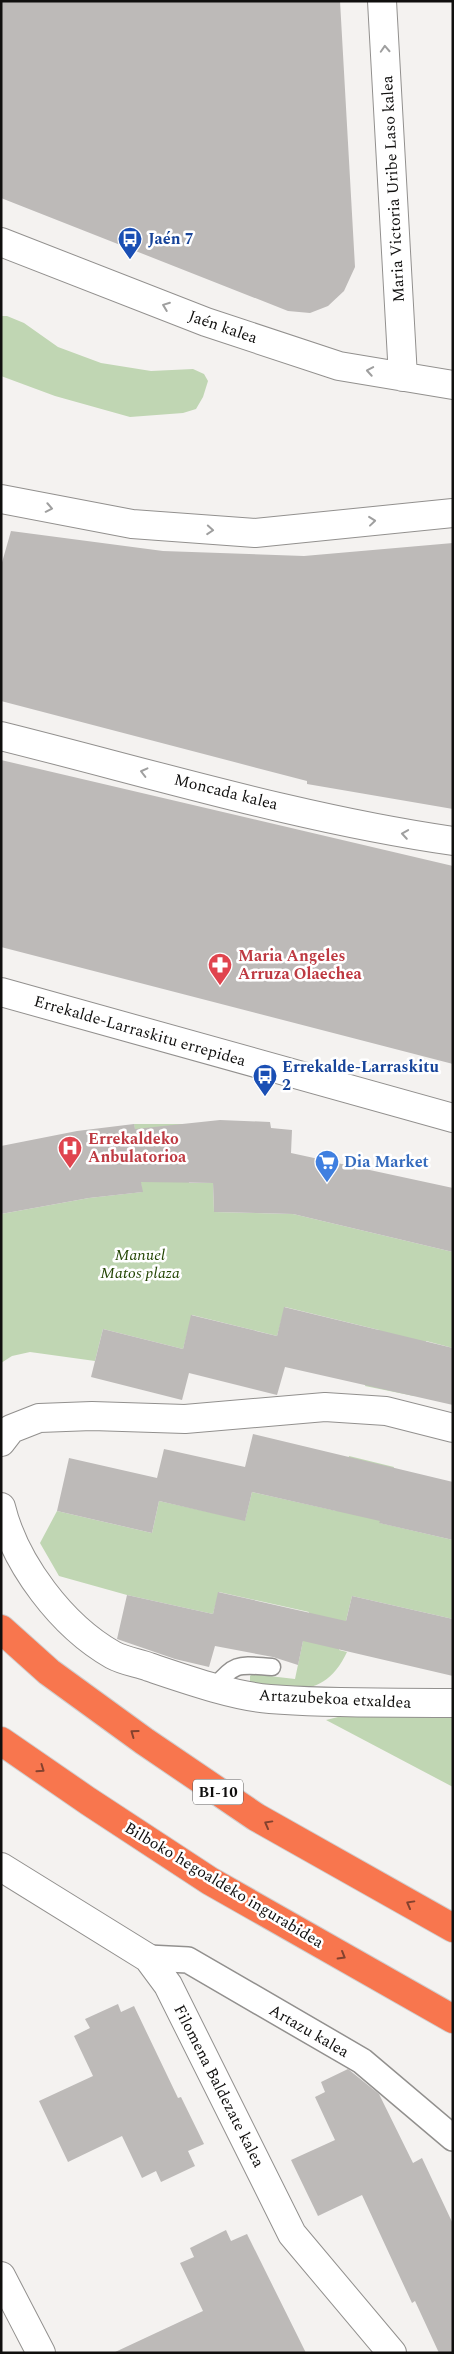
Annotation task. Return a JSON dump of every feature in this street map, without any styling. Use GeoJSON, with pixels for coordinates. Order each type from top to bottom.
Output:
{"type":"FeatureCollection","features":[{"type":"Feature","properties":{"kind":"highway","name":"BI-10"},"geometry":{"type":"LineString","coordinates":[[1,1630],[49,1672],[256,1817],[453,1928]]}},
{"type":"Feature","properties":{"kind":"highway","name":"Bilboko hegoaldeko ingurabidea"},"geometry":{"type":"LineString","coordinates":[[1,1740],[88,1801],[210,1881],[453,2019]]}},
{"type":"Feature","properties":{"kind":"street","name":"Maria Victoria Uribe Laso kalea"},"geometry":{"type":"LineString","coordinates":[[382,1],[403,377]]}},
{"type":"Feature","properties":{"kind":"street","name":"Jaén kalea"},"geometry":{"type":"LineString","coordinates":[[1,242],[206,322],[339,366],[453,385]]}},
{"type":"Feature","properties":{"kind":"street"},"geometry":{"type":"LineString","coordinates":[[1,499],[132,524],[255,533],[453,513]]}},
{"type":"Feature","properties":{"kind":"street","name":"Moncada kalea"},"geometry":{"type":"LineString","coordinates":[[1,736],[255,800],[397,833],[453,841]]}},
{"type":"Feature","properties":{"kind":"street","name":"Errekalde-Larraskitu errepidea"},"geometry":{"type":"LineString","coordinates":[[1,992],[453,1118]]}},
{"type":"Feature","properties":{"kind":"street"},"geometry":{"type":"LineString","coordinates":[[1,1442],[11,1429],[39,1418],[92,1416],[186,1419],[325,1407],[386,1411],[453,1428]]}},
{"type":"Feature","properties":{"kind":"street","name":"Artazubekoa etxaldea"},"geometry":{"type":"LineString","coordinates":[[1,1509],[6,1527],[30,1573],[47,1597],[79,1629],[114,1655],[195,1683],[269,1699],[453,1703]]}},
{"type":"Feature","properties":{"kind":"street","name":"Filomena Baldezate kalea"},"geometry":{"type":"LineString","coordinates":[[1,1867],[148,1958],[168,1985],[292,2234],[392,2353]]}},
{"type":"Feature","properties":{"kind":"street","name":"Artazu kalea"},"geometry":{"type":"LineString","coordinates":[[148,1958],[188,1960],[362,2061],[453,2138]]}},
{"type":"Feature","properties":{"kind":"street"},"geometry":{"type":"LineString","coordinates":[[1,2276],[41,2353]]}},
{"type":"Feature","properties":{"kind":"lane"},"geometry":{"type":"LineString","coordinates":[[215,1687],[227,1671],[234,1668],[243,1665],[272,1667]]}},
{"type":"Feature","properties":{"kind":"green space"},"geometry":{"type":"Polygon","coordinates":[[[1,316],[7,316],[24,323],[58,347],[101,363],[151,371],[193,369],[204,374],[208,381],[203,397],[196,409],[183,413],[130,417],[55,396],[1,376],[1,316]]]}},
{"type":"Feature","properties":{"kind":"green space","name":"Manuel Matos plaza"},"geometry":{"type":"Polygon","coordinates":[[[134,1124],[182,1124],[189,1183],[213,1183],[214,1212],[293,1214],[453,1252],[453,1348],[426,1341],[414,1396],[365,1386],[379,1330],[285,1307],[277,1336],[192,1315],[183,1349],[103,1329],[95,1361],[30,1352],[12,1356],[1,1363],[1,1214],[89,1198],[142,1192],[134,1124]]]}},
{"type":"Feature","properties":{"kind":"green space"},"geometry":{"type":"Polygon","coordinates":[[[349,1456],[394,1467],[380,1523],[453,1540],[453,1619],[352,1596],[339,1650],[347,1652],[339,1667],[329,1677],[318,1684],[306,1688],[294,1689],[265,1686],[250,1682],[250,1676],[252,1674],[295,1679],[309,1612],[219,1592],[213,1614],[127,1595],[59,1576],[40,1543],[57,1511],[152,1533],[159,1501],[245,1520],[252,1492],[337,1511],[349,1456]]]}},
{"type":"Feature","properties":{"kind":"green space"},"geometry":{"type":"Polygon","coordinates":[[[358,1712],[453,1716],[453,1787],[326,1720],[358,1712]]]}},
{"type":"Feature","properties":{"kind":"building"},"geometry":{"type":"Polygon","coordinates":[[[1,1],[340,1],[355,267],[344,291],[328,306],[310,313],[288,311],[1,198],[1,1]]]}},
{"type":"Feature","properties":{"kind":"building"},"geometry":{"type":"Polygon","coordinates":[[[11,531],[163,551],[304,556],[453,543],[453,809],[307,784],[307,781],[1,701],[1,566],[11,531]]]}},
{"type":"Feature","properties":{"kind":"building"},"geometry":{"type":"Polygon","coordinates":[[[1,760],[453,866],[453,1064],[1,947],[1,760]]]}},
{"type":"Feature","properties":{"kind":"building"},"geometry":{"type":"Polygon","coordinates":[[[220,1120],[270,1122],[271,1128],[292,1130],[291,1153],[453,1188],[453,1252],[293,1214],[214,1212],[213,1183],[141,1182],[143,1192],[89,1198],[1,1214],[1,1146],[77,1131],[134,1124],[135,1129],[220,1120]]]}},
{"type":"Feature","properties":{"kind":"building"},"geometry":{"type":"Polygon","coordinates":[[[284,1307],[453,1348],[453,1405],[285,1367],[277,1395],[189,1373],[182,1400],[91,1377],[103,1329],[183,1349],[191,1315],[277,1336],[284,1307]]]}},
{"type":"Feature","properties":{"kind":"building"},"geometry":{"type":"Polygon","coordinates":[[[253,1434],[453,1482],[453,1540],[379,1523],[380,1521],[252,1492],[245,1521],[159,1501],[152,1533],[57,1511],[69,1458],[157,1478],[164,1449],[245,1467],[253,1434]]]}},
{"type":"Feature","properties":{"kind":"building"},"geometry":{"type":"Polygon","coordinates":[[[218,1592],[346,1621],[352,1596],[453,1619],[453,1676],[303,1641],[298,1665],[273,1657],[215,1646],[209,1667],[175,1659],[117,1639],[127,1595],[213,1614],[218,1592]]]}},
{"type":"Feature","properties":{"kind":"building"},"geometry":{"type":"Polygon","coordinates":[[[118,2004],[121,2012],[134,2006],[178,2098],[181,2097],[204,2144],[188,2151],[195,2166],[161,2182],[156,2171],[142,2178],[122,2136],[68,2162],[39,2101],[93,2076],[74,2036],[90,2028],[85,2019],[118,2004]]]}},
{"type":"Feature","properties":{"kind":"building"},"geometry":{"type":"Polygon","coordinates":[[[348,2069],[379,2094],[413,2163],[422,2158],[453,2224],[453,2353],[439,2353],[415,2301],[412,2303],[362,2195],[318,2216],[291,2160],[335,2140],[315,2097],[325,2092],[321,2082],[348,2069]]]}},
{"type":"Feature","properties":{"kind":"building"},"geometry":{"type":"Polygon","coordinates":[[[226,2230],[231,2241],[247,2234],[306,2353],[113,2353],[203,2311],[180,2263],[194,2257],[190,2248],[226,2230]]]}},
{"type":"Feature","properties":{"kind":"place","name":"Jaén 7"},"geometry":{"type":"Point","coordinates":[130,260]}},
{"type":"Feature","properties":{"kind":"place","name":"Maria Angeles Arruza Olaechea"},"geometry":{"type":"Point","coordinates":[220,986]}},
{"type":"Feature","properties":{"kind":"place","name":"Errekalde-Larraskitu 2"},"geometry":{"type":"Point","coordinates":[265,1097]}},
{"type":"Feature","properties":{"kind":"place","name":"Errekaldeko Anbulatorioa"},"geometry":{"type":"Point","coordinates":[70,1169]}},
{"type":"Feature","properties":{"kind":"place","name":"Dia Market"},"geometry":{"type":"Point","coordinates":[327,1183]}}]}
